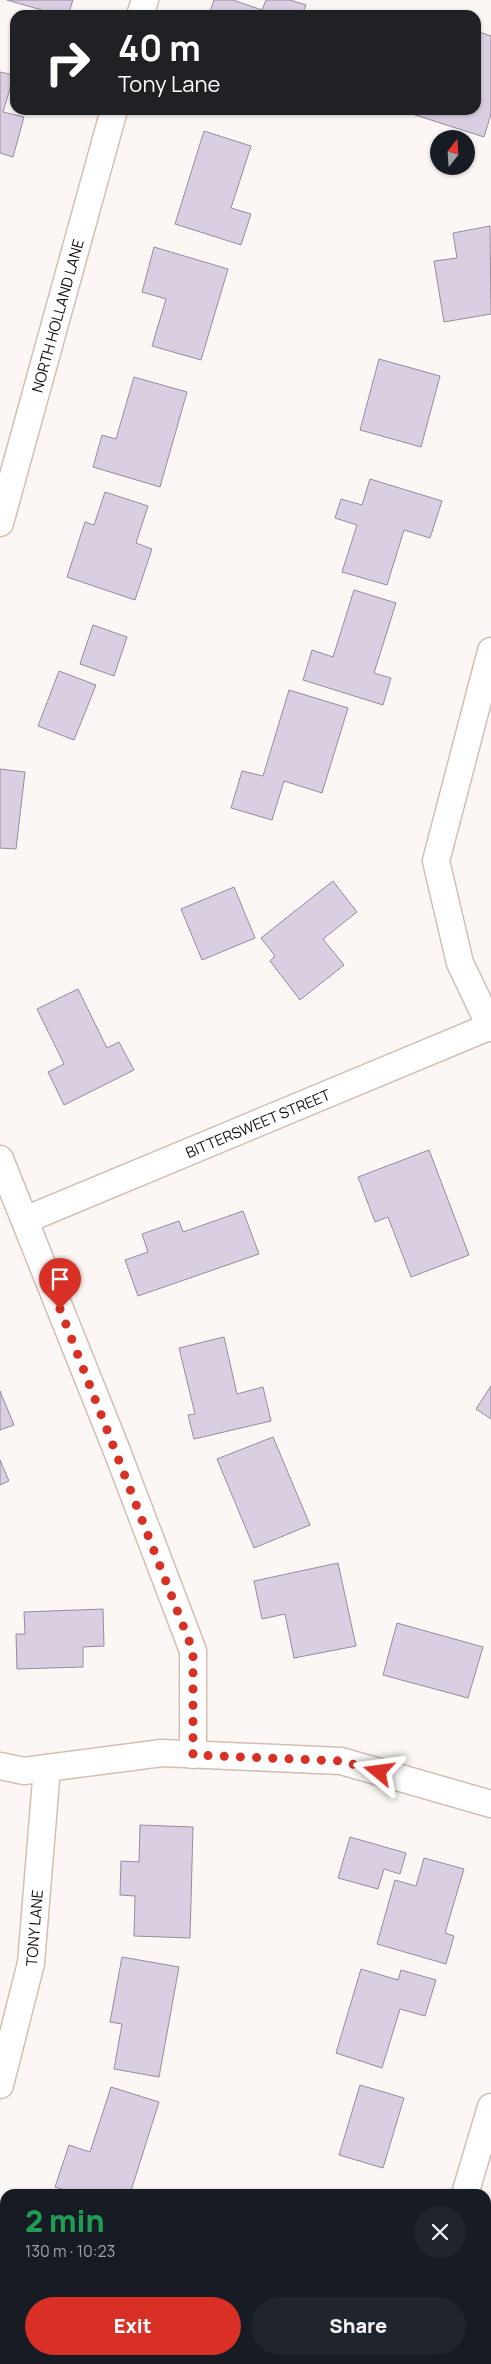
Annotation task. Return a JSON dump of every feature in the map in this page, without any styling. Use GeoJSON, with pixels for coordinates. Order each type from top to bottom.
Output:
{"type":"FeatureCollection","features":[{"type":"Feature","properties":{"kind":"street","name":"NORTH HOLLAND LANE"},"geometry":{"type":"LineString","coordinates":[[0,523],[113,115]]}},
{"type":"Feature","properties":{"kind":"street"},"geometry":{"type":"LineString","coordinates":[[491,651],[436,861],[460,964],[491,1027]]}},
{"type":"Feature","properties":{"kind":"street","name":"BITTERSWEET STREET"},"geometry":{"type":"LineString","coordinates":[[24,1220],[491,1027]]}},
{"type":"Feature","properties":{"kind":"street"},"geometry":{"type":"LineString","coordinates":[[0,1159],[117,1451],[193,1651],[193,1755]]}},
{"type":"Feature","properties":{"kind":"street"},"geometry":{"type":"LineString","coordinates":[[0,1766],[24,1770],[162,1753],[342,1761],[491,1804]]}},
{"type":"Feature","properties":{"kind":"street","name":"TONY LANE"},"geometry":{"type":"LineString","coordinates":[[0,2085],[31,1963],[47,1768]]}},
{"type":"Feature","properties":{"kind":"street"},"geometry":{"type":"LineString","coordinates":[[466,2189],[491,2107]]}},
{"type":"Feature","properties":{"kind":"building"},"geometry":{"type":"Polygon","coordinates":[[[7,0],[73,0],[70,10],[42,10],[7,0]]]}},
{"type":"Feature","properties":{"kind":"building"},"geometry":{"type":"Polygon","coordinates":[[[214,0],[233,0],[262,10],[211,10],[214,0]]]}},
{"type":"Feature","properties":{"kind":"building"},"geometry":{"type":"Polygon","coordinates":[[[266,0],[290,0],[306,5],[304,10],[262,10],[266,0]]]}},
{"type":"Feature","properties":{"kind":"building"},"geometry":{"type":"Polygon","coordinates":[[[481,33],[491,36],[491,114],[484,137],[475,134],[475,130],[462,130],[415,115],[481,115],[481,33]]]}},
{"type":"Feature","properties":{"kind":"building"},"geometry":{"type":"Polygon","coordinates":[[[0,72],[10,74],[10,88],[3,112],[24,117],[13,157],[0,153],[0,72]]]}},
{"type":"Feature","properties":{"kind":"building"},"geometry":{"type":"Polygon","coordinates":[[[204,131],[251,146],[231,208],[251,214],[241,245],[175,224],[204,131]]]}},
{"type":"Feature","properties":{"kind":"building"},"geometry":{"type":"Polygon","coordinates":[[[490,226],[491,314],[444,322],[434,261],[457,258],[453,233],[490,226]]]}},
{"type":"Feature","properties":{"kind":"building"},"geometry":{"type":"Polygon","coordinates":[[[154,247],[228,269],[201,360],[152,346],[166,299],[142,292],[154,247]]]}},
{"type":"Feature","properties":{"kind":"building"},"geometry":{"type":"Polygon","coordinates":[[[379,359],[440,376],[421,447],[360,430],[379,359]]]}},
{"type":"Feature","properties":{"kind":"building"},"geometry":{"type":"Polygon","coordinates":[[[134,377],[187,392],[160,487],[93,467],[102,435],[116,439],[134,377]]]}},
{"type":"Feature","properties":{"kind":"building"},"geometry":{"type":"Polygon","coordinates":[[[370,479],[442,501],[430,538],[404,530],[387,585],[342,572],[357,525],[335,518],[341,499],[362,505],[370,479]]]}},
{"type":"Feature","properties":{"kind":"building"},"geometry":{"type":"Polygon","coordinates":[[[105,492],[148,506],[136,543],[152,549],[135,600],[67,577],[85,522],[94,525],[105,492]]]}},
{"type":"Feature","properties":{"kind":"building"},"geometry":{"type":"Polygon","coordinates":[[[354,590],[396,603],[374,673],[391,678],[383,705],[303,680],[312,650],[333,657],[354,590]]]}},
{"type":"Feature","properties":{"kind":"building"},"geometry":{"type":"Polygon","coordinates":[[[93,625],[127,637],[114,676],[80,664],[93,625]]]}},
{"type":"Feature","properties":{"kind":"building"},"geometry":{"type":"Polygon","coordinates":[[[59,671],[96,685],[74,740],[38,726],[59,671]]]}},
{"type":"Feature","properties":{"kind":"building"},"geometry":{"type":"Polygon","coordinates":[[[289,690],[348,708],[322,793],[284,781],[272,820],[231,808],[242,771],[263,776],[289,690]]]}},
{"type":"Feature","properties":{"kind":"building"},"geometry":{"type":"Polygon","coordinates":[[[0,769],[25,772],[16,849],[0,848],[0,769]]]}},
{"type":"Feature","properties":{"kind":"building"},"geometry":{"type":"Polygon","coordinates":[[[333,881],[357,912],[323,939],[344,965],[300,1000],[270,961],[275,956],[261,938],[333,881]]]}},
{"type":"Feature","properties":{"kind":"building"},"geometry":{"type":"Polygon","coordinates":[[[234,887],[255,938],[202,960],[181,909],[234,887]]]}},
{"type":"Feature","properties":{"kind":"building"},"geometry":{"type":"Polygon","coordinates":[[[78,989],[107,1048],[119,1042],[134,1070],[64,1105],[48,1072],[64,1064],[37,1009],[78,989]]]}},
{"type":"Feature","properties":{"kind":"building"},"geometry":{"type":"Polygon","coordinates":[[[429,1150],[469,1255],[411,1277],[388,1217],[375,1222],[358,1177],[429,1150]]]}},
{"type":"Feature","properties":{"kind":"building"},"geometry":{"type":"Polygon","coordinates":[[[243,1211],[259,1254],[138,1296],[125,1260],[148,1252],[142,1234],[179,1221],[183,1232],[243,1211]]]}},
{"type":"Feature","properties":{"kind":"building"},"geometry":{"type":"Polygon","coordinates":[[[224,1337],[237,1394],[263,1387],[271,1421],[194,1439],[188,1415],[195,1414],[179,1348],[224,1337]]]}},
{"type":"Feature","properties":{"kind":"building"},"geometry":{"type":"Polygon","coordinates":[[[491,1386],[491,1419],[476,1409],[491,1386]]]}},
{"type":"Feature","properties":{"kind":"building"},"geometry":{"type":"Polygon","coordinates":[[[0,1391],[14,1425],[0,1430],[0,1391]]]}},
{"type":"Feature","properties":{"kind":"building"},"geometry":{"type":"Polygon","coordinates":[[[273,1437],[310,1525],[254,1548],[217,1459],[273,1437]]]}},
{"type":"Feature","properties":{"kind":"building"},"geometry":{"type":"Polygon","coordinates":[[[0,1460],[9,1481],[0,1485],[0,1460]]]}},
{"type":"Feature","properties":{"kind":"building"},"geometry":{"type":"Polygon","coordinates":[[[338,1563],[356,1646],[294,1658],[285,1614],[262,1619],[254,1581],[338,1563]]]}},
{"type":"Feature","properties":{"kind":"building"},"geometry":{"type":"Polygon","coordinates":[[[103,1609],[104,1646],[83,1647],[83,1667],[17,1669],[16,1634],[25,1634],[24,1612],[103,1609]]]}},
{"type":"Feature","properties":{"kind":"building"},"geometry":{"type":"Polygon","coordinates":[[[397,1623],[483,1647],[468,1698],[383,1675],[397,1623]]]}},
{"type":"Feature","properties":{"kind":"building"},"geometry":{"type":"Polygon","coordinates":[[[140,1825],[193,1827],[190,1938],[134,1936],[135,1896],[120,1895],[121,1861],[139,1862],[140,1825]]]}},
{"type":"Feature","properties":{"kind":"building"},"geometry":{"type":"Polygon","coordinates":[[[350,1837],[406,1853],[400,1874],[384,1869],[378,1889],[338,1878],[350,1837]]]}},
{"type":"Feature","properties":{"kind":"building"},"geometry":{"type":"Polygon","coordinates":[[[424,1858],[464,1869],[445,1933],[454,1936],[446,1964],[377,1944],[395,1880],[416,1886],[424,1858]]]}},
{"type":"Feature","properties":{"kind":"building"},"geometry":{"type":"Polygon","coordinates":[[[122,1957],[179,1967],[159,2077],[114,2069],[122,2024],[110,2022],[122,1957]]]}},
{"type":"Feature","properties":{"kind":"building"},"geometry":{"type":"Polygon","coordinates":[[[361,1969],[398,1980],[401,1970],[436,1980],[425,2016],[400,2009],[382,2068],[336,2053],[361,1969]]]}},
{"type":"Feature","properties":{"kind":"building"},"geometry":{"type":"Polygon","coordinates":[[[360,2085],[404,2098],[383,2168],[339,2155],[360,2085]]]}},
{"type":"Feature","properties":{"kind":"building"},"geometry":{"type":"Polygon","coordinates":[[[111,2087],[159,2102],[132,2189],[61,2189],[55,2187],[69,2145],[90,2152],[111,2087]]]}},
{"type":"Feature","properties":{"kind":"route"},"geometry":{"type":"LineString","coordinates":[[60,1309],[117,1451],[193,1651],[193,1755],[342,1761],[379,1772]]}}]}
